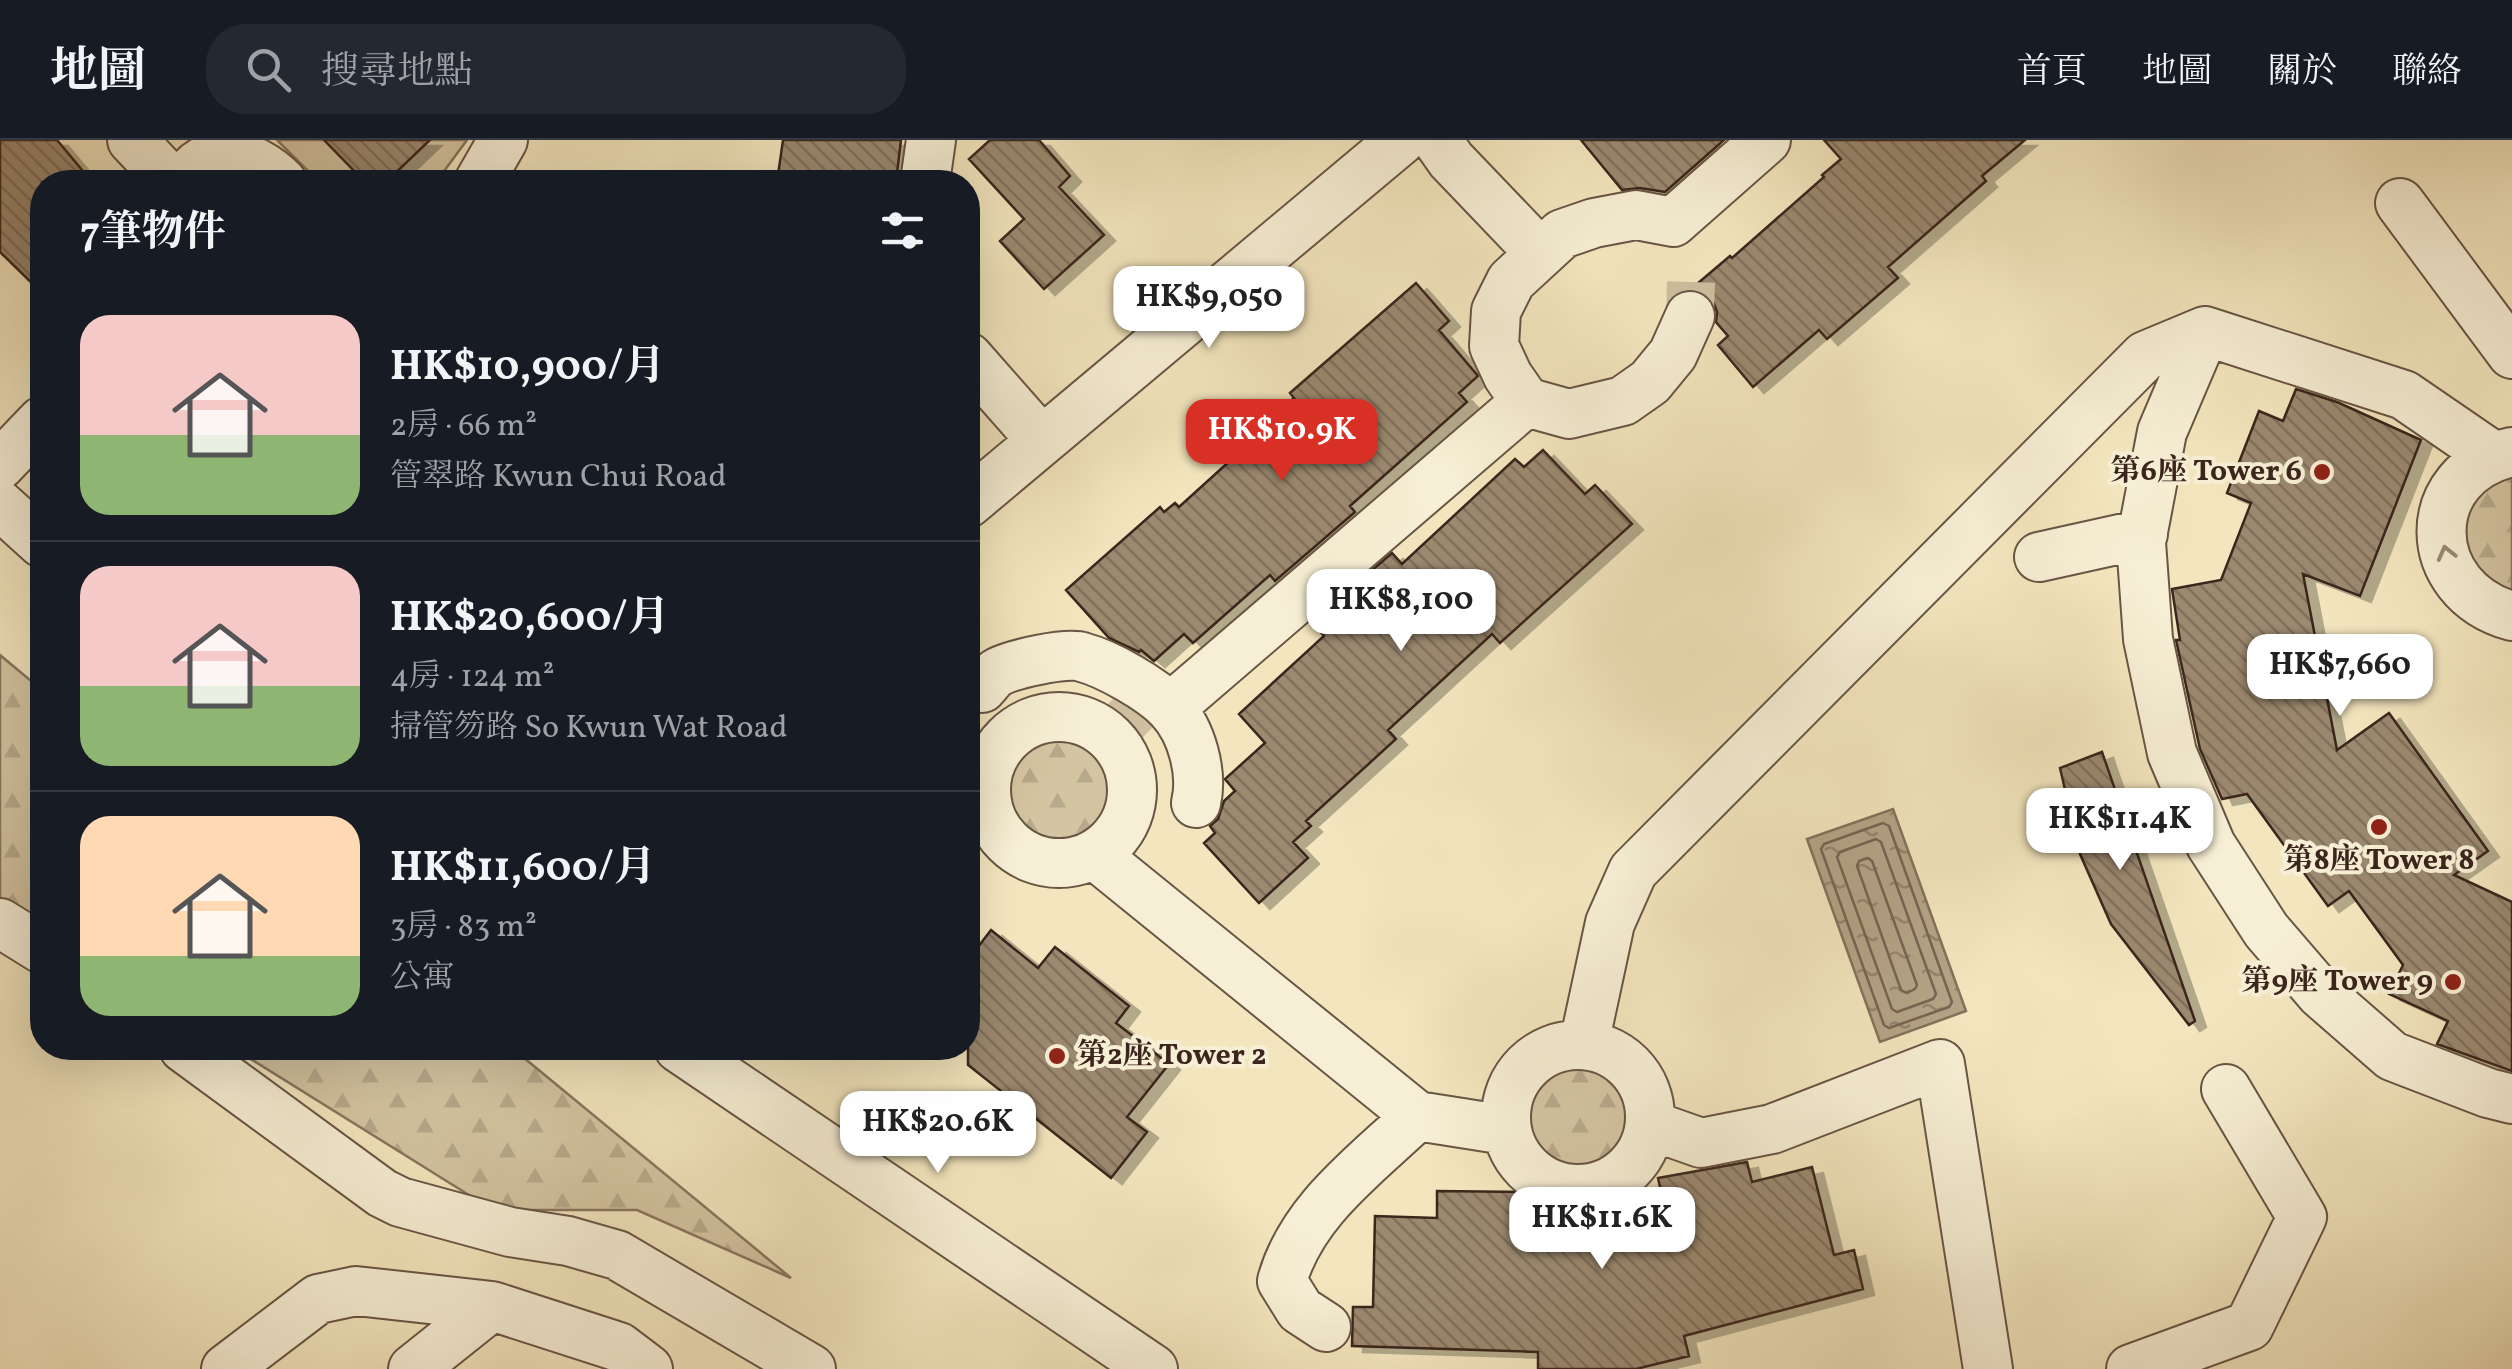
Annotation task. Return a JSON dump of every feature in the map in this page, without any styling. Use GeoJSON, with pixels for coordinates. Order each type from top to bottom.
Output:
{"type":"FeatureCollection","features":[{"type":"Feature","properties":{"kind":"street"},"geometry":{"type":"LineString","coordinates":[[132,140],[161,170]]}},
{"type":"Feature","properties":{"kind":"street"},"geometry":{"type":"LineString","coordinates":[[486,170],[503,140]]}},
{"type":"Feature","properties":{"kind":"street"},"geometry":{"type":"LineString","coordinates":[[927,170],[931,140]]}},
{"type":"Feature","properties":{"kind":"street"},"geometry":{"type":"LineString","coordinates":[[980,494],[1401,140]]}},
{"type":"Feature","properties":{"kind":"street"},"geometry":{"type":"LineString","coordinates":[[1438,140],[1451,160],[1540,253]]}},
{"type":"Feature","properties":{"kind":"street"},"geometry":{"type":"LineString","coordinates":[[1690,316],[1673,354],[1650,382],[1623,401],[1569,414],[1526,402],[1494,346],[1496,311],[1511,281],[1562,234],[1636,215],[1673,222],[1766,140]]}},
{"type":"Feature","properties":{"kind":"street"},"geometry":{"type":"LineString","coordinates":[[194,170],[201,161],[230,146],[268,170]]}},
{"type":"Feature","properties":{"kind":"street"},"geometry":{"type":"LineString","coordinates":[[2400,203],[2512,354]]}},
{"type":"Feature","properties":{"kind":"street"},"geometry":{"type":"LineString","coordinates":[[1584,1044],[1610,923],[1633,871],[2145,356],[2205,331],[2404,396],[2502,454]]}},
{"type":"Feature","properties":{"kind":"street"},"geometry":{"type":"LineString","coordinates":[[2205,331],[2162,432],[2144,534],[2148,640],[2172,753],[2220,859],[2266,930],[2321,994],[2392,1056],[2512,1100]]}},
{"type":"Feature","properties":{"kind":"street"},"geometry":{"type":"LineString","coordinates":[[980,371],[1042,441]]}},
{"type":"Feature","properties":{"kind":"street"},"geometry":{"type":"LineString","coordinates":[[1170,708],[1526,402]]}},
{"type":"Feature","properties":{"kind":"street"},"geometry":{"type":"LineString","coordinates":[[0,465],[30,434]]}},
{"type":"Feature","properties":{"kind":"street"},"geometry":{"type":"LineString","coordinates":[[2502,454],[2470,471],[2452,492],[2442,518],[2442,545],[2450,572],[2467,594],[2489,609],[2512,616]]}},
{"type":"Feature","properties":{"kind":"street"},"geometry":{"type":"LineString","coordinates":[[0,505],[30,532]]}},
{"type":"Feature","properties":{"kind":"street"},"geometry":{"type":"LineString","coordinates":[[2039,557],[2144,534]]}},
{"type":"Feature","properties":{"kind":"street"},"geometry":{"type":"LineString","coordinates":[[982,688],[997,672],[1079,655],[1122,674],[1170,708],[1190,742],[1201,781],[1196,802]]}},
{"type":"Feature","properties":{"kind":"street"},"geometry":{"type":"LineString","coordinates":[[1050,718],[1074,718],[1114,732],[1129,767],[1133,792],[1128,816],[1114,839],[1094,854],[1073,862],[1050,863],[1018,851],[994,826],[987,805],[986,782],[992,759],[1005,740],[1025,725],[1050,718]]}},
{"type":"Feature","properties":{"kind":"street"},"geometry":{"type":"LineString","coordinates":[[1094,854],[1417,1116],[1506,1130]]}},
{"type":"Feature","properties":{"kind":"street"},"geometry":{"type":"LineString","coordinates":[[0,923],[30,942]]}},
{"type":"Feature","properties":{"kind":"street"},"geometry":{"type":"LineString","coordinates":[[1584,1044],[1606,1050],[1626,1062],[1642,1080],[1650,1102],[1650,1125],[1644,1148],[1631,1167],[1592,1188],[1569,1189],[1546,1182],[1527,1169],[1506,1130],[1506,1107],[1512,1086],[1524,1068],[1541,1054],[1562,1046],[1584,1044]]}},
{"type":"Feature","properties":{"kind":"street"},"geometry":{"type":"LineString","coordinates":[[200,1060],[382,1193],[400,1202],[510,1232],[568,1241],[617,1256],[807,1368]]}},
{"type":"Feature","properties":{"kind":"street"},"geometry":{"type":"LineString","coordinates":[[697,1060],[1153,1369]]}},
{"type":"Feature","properties":{"kind":"street"},"geometry":{"type":"LineString","coordinates":[[1650,1125],[1701,1142],[1772,1129],[1940,1064],[1988,1369]]}},
{"type":"Feature","properties":{"kind":"street"},"geometry":{"type":"LineString","coordinates":[[2131,1369],[2249,1326],[2302,1217],[2226,1089]]}},
{"type":"Feature","properties":{"kind":"street"},"geometry":{"type":"LineString","coordinates":[[1326,1327],[1300,1310],[1282,1281],[1289,1256],[1318,1211],[1417,1116]]}},
{"type":"Feature","properties":{"kind":"street"},"geometry":{"type":"LineString","coordinates":[[226,1369],[318,1299],[356,1291],[492,1306],[620,1362]]}},
{"type":"Feature","properties":{"kind":"street"},"geometry":{"type":"LineString","coordinates":[[413,1369],[492,1306]]}},
{"type":"Feature","properties":{"kind":"green space"},"geometry":{"type":"Polygon","coordinates":[[[277,140],[467,140],[445,170],[307,170],[277,140]]]}},
{"type":"Feature","properties":{"kind":"green space"},"geometry":{"type":"Polygon","coordinates":[[[2512,463],[2512,600],[2479,585],[2457,518],[2512,463]]]}},
{"type":"Feature","properties":{"kind":"green space"},"geometry":{"type":"Polygon","coordinates":[[[0,655],[30,680],[30,921],[0,902],[0,655]]]}},
{"type":"Feature","properties":{"kind":"green space"},"geometry":{"type":"Polygon","coordinates":[[[1059,728],[1082,732],[1102,745],[1115,765],[1119,788],[1115,811],[1102,831],[1082,844],[1059,848],[1036,844],[1016,831],[1003,811],[999,788],[1003,765],[1016,745],[1036,732],[1059,728]]]}},
{"type":"Feature","properties":{"kind":"green space"},"geometry":{"type":"Polygon","coordinates":[[[1579,1056],[1601,1060],[1619,1073],[1632,1091],[1636,1113],[1632,1135],[1619,1153],[1601,1166],[1579,1170],[1557,1166],[1539,1153],[1526,1135],[1522,1113],[1526,1091],[1539,1073],[1557,1060],[1579,1056]]]}},
{"type":"Feature","properties":{"kind":"green space"},"geometry":{"type":"Polygon","coordinates":[[[252,1060],[527,1060],[791,1278],[637,1210],[493,1210],[252,1060]]]}},
{"type":"Feature","properties":{"kind":"water"},"geometry":{"type":"Polygon","coordinates":[[[1893,809],[1966,1011],[1880,1042],[1807,839],[1893,809]]]}},
{"type":"Feature","properties":{"kind":"building"},"geometry":{"type":"Polygon","coordinates":[[[0,140],[57,140],[82,170],[30,170],[30,281],[0,252],[0,140]]]}},
{"type":"Feature","properties":{"kind":"building"},"geometry":{"type":"Polygon","coordinates":[[[324,140],[430,140],[399,170],[353,170],[324,140]]]}},
{"type":"Feature","properties":{"kind":"building"},"geometry":{"type":"Polygon","coordinates":[[[783,140],[901,140],[897,170],[779,170],[783,140]]]}},
{"type":"Feature","properties":{"kind":"building"},"geometry":{"type":"Polygon","coordinates":[[[990,140],[1039,140],[1070,176],[1059,187],[1104,235],[1044,289],[1000,241],[1024,219],[969,159],[990,140]]]}},
{"type":"Feature","properties":{"kind":"building"},"geometry":{"type":"Polygon","coordinates":[[[1581,140],[1724,140],[1665,192],[1622,190],[1581,140]]]}},
{"type":"Feature","properties":{"kind":"building"},"geometry":{"type":"Polygon","coordinates":[[[1824,140],[2025,140],[1982,176],[1986,181],[1888,267],[1898,278],[1827,339],[1819,330],[1753,387],[1718,345],[1728,336],[1716,322],[1713,301],[1702,291],[1691,289],[1732,258],[1841,159],[1824,140]]]}},
{"type":"Feature","properties":{"kind":"building"},"geometry":{"type":"Polygon","coordinates":[[[1416,283],[1449,321],[1439,330],[1478,376],[1459,393],[1467,402],[1350,506],[1355,512],[1275,581],[1270,575],[1193,643],[1184,634],[1154,661],[1141,650],[1109,638],[1066,590],[1160,507],[1164,512],[1175,503],[1179,507],[1286,410],[1284,407],[1294,398],[1290,393],[1416,283]]]}},
{"type":"Feature","properties":{"kind":"building"},"geometry":{"type":"Polygon","coordinates":[[[2296,389],[2337,402],[2421,440],[2360,596],[2303,574],[2337,750],[2389,713],[2488,851],[2454,875],[2512,902],[2512,1071],[2437,1044],[2448,1021],[2389,994],[2403,965],[2349,891],[2328,906],[2247,794],[2222,799],[2200,749],[2176,640],[2180,640],[2172,589],[2221,580],[2251,503],[2227,493],[2259,411],[2283,421],[2296,389]]]}},
{"type":"Feature","properties":{"kind":"building"},"geometry":{"type":"Polygon","coordinates":[[[1543,450],[1585,494],[1595,485],[1632,524],[1500,643],[1492,634],[1388,730],[1396,739],[1306,821],[1311,826],[1293,842],[1308,858],[1259,903],[1204,843],[1215,833],[1210,826],[1218,819],[1224,801],[1235,791],[1225,779],[1265,743],[1239,714],[1324,636],[1312,622],[1392,553],[1402,564],[1515,459],[1524,467],[1543,450]]]}},
{"type":"Feature","properties":{"kind":"building"},"geometry":{"type":"Polygon","coordinates":[[[2102,752],[2195,1021],[2189,1025],[2111,924],[2080,854],[2060,768],[2102,752]]]}},
{"type":"Feature","properties":{"kind":"building","name":"第2座 Tower 2"},"geometry":{"type":"Polygon","coordinates":[[[991,930],[1038,968],[1055,947],[1129,1006],[1116,1023],[1169,1064],[1127,1117],[1147,1132],[1111,1178],[968,1065],[968,1060],[980,1060],[980,944],[991,930]]]}},
{"type":"Feature","properties":{"kind":"building"},"geometry":{"type":"Polygon","coordinates":[[[1747,1162],[1752,1182],[1812,1167],[1834,1255],[1854,1250],[1863,1289],[1684,1336],[1689,1356],[1636,1369],[1538,1369],[1538,1352],[1352,1346],[1353,1307],[1373,1307],[1375,1216],[1437,1218],[1437,1191],[1528,1192],[1527,1225],[1597,1226],[1665,1209],[1658,1178],[1747,1162]]]}},
{"type":"Feature","properties":{"kind":"tunnel"},"geometry":{"type":"LineString","coordinates":[[1690,316],[1691,282]]}},
{"type":"Feature","properties":{"kind":"tunnel"},"geometry":{"type":"LineString","coordinates":[[1119,727],[1142,704]]}},
{"type":"Feature","properties":{"kind":"place","name":"第6座 Tower 6"},"geometry":{"type":"Point","coordinates":[2322,472]}},
{"type":"Feature","properties":{"kind":"place","name":"第8座 Tower 8"},"geometry":{"type":"Point","coordinates":[2379,827]}},
{"type":"Feature","properties":{"kind":"place","name":"第9座 Tower 9"},"geometry":{"type":"Point","coordinates":[2453,982]}},
{"type":"Feature","properties":{"kind":"place","name":"第2座 Tower 2"},"geometry":{"type":"Point","coordinates":[1057,1056]}}]}
